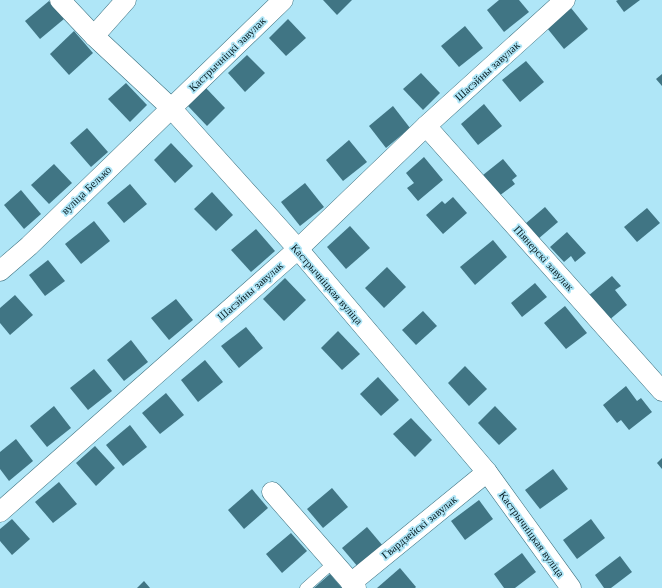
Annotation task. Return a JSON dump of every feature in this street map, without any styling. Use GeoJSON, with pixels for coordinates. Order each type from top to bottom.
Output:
{"type":"FeatureCollection","features":[{"type":"Feature","properties":{"kind":"street","name":"Кастрычніцкая вуліца"},"geometry":{"type":"LineString","coordinates":[[60,0],[94,36],[171,108],[298,249],[487,472],[571,588]]}},
{"type":"Feature","properties":{"kind":"street"},"geometry":{"type":"LineString","coordinates":[[94,36],[126,0]]}},
{"type":"Feature","properties":{"kind":"street","name":"Кастрычніцкі завулак"},"geometry":{"type":"LineString","coordinates":[[171,108],[283,0]]}},
{"type":"Feature","properties":{"kind":"street","name":"Шасэйны завулак"},"geometry":{"type":"LineString","coordinates":[[0,512],[298,249],[426,126],[565,0]]}},
{"type":"Feature","properties":{"kind":"street","name":"вуліца Белько"},"geometry":{"type":"LineString","coordinates":[[0,271],[29,246],[171,108]]}},
{"type":"Feature","properties":{"kind":"street","name":"Піянерскі завулак"},"geometry":{"type":"LineString","coordinates":[[426,126],[662,391]]}},
{"type":"Feature","properties":{"kind":"street","name":"Гвардзейскі завулак"},"geometry":{"type":"LineString","coordinates":[[272,492],[353,585],[487,472]]}},
{"type":"Feature","properties":{"kind":"lane"},"geometry":{"type":"LineString","coordinates":[[305,588],[333,563]]}},
{"type":"Feature","properties":{"kind":"building"},"geometry":{"type":"Polygon","coordinates":[[[323,0],[352,0],[337,15],[323,0]]]}},
{"type":"Feature","properties":{"kind":"building"},"geometry":{"type":"Polygon","coordinates":[[[499,0],[519,0],[529,12],[504,32],[487,10],[499,0]]]}},
{"type":"Feature","properties":{"kind":"building"},"geometry":{"type":"Polygon","coordinates":[[[640,0],[624,12],[616,1],[640,0]]]}},
{"type":"Feature","properties":{"kind":"building"},"geometry":{"type":"Polygon","coordinates":[[[49,1],[64,19],[40,39],[25,21],[49,1]]]}},
{"type":"Feature","properties":{"kind":"building"},"geometry":{"type":"Polygon","coordinates":[[[571,8],[588,29],[564,49],[547,28],[571,8]]]}},
{"type":"Feature","properties":{"kind":"building"},"geometry":{"type":"Polygon","coordinates":[[[288,19],[306,38],[286,56],[269,38],[288,19]]]}},
{"type":"Feature","properties":{"kind":"building"},"geometry":{"type":"Polygon","coordinates":[[[465,26],[483,48],[459,67],[441,46],[465,26]]]}},
{"type":"Feature","properties":{"kind":"building"},"geometry":{"type":"Polygon","coordinates":[[[74,31],[93,53],[69,75],[50,54],[74,31]]]}},
{"type":"Feature","properties":{"kind":"building"},"geometry":{"type":"Polygon","coordinates":[[[247,55],[265,73],[245,92],[228,73],[247,55]]]}},
{"type":"Feature","properties":{"kind":"building"},"geometry":{"type":"Polygon","coordinates":[[[526,61],[544,82],[520,102],[502,80],[526,61]]]}},
{"type":"Feature","properties":{"kind":"building"},"geometry":{"type":"Polygon","coordinates":[[[421,73],[440,93],[423,110],[403,89],[421,73]]]}},
{"type":"Feature","properties":{"kind":"building"},"geometry":{"type":"Polygon","coordinates":[[[662,74],[662,86],[656,79],[662,74]]]}},
{"type":"Feature","properties":{"kind":"building"},"geometry":{"type":"Polygon","coordinates":[[[126,83],[147,105],[130,122],[108,99],[126,83]]]}},
{"type":"Feature","properties":{"kind":"building"},"geometry":{"type":"Polygon","coordinates":[[[206,88],[225,108],[207,126],[188,106],[206,88]]]}},
{"type":"Feature","properties":{"kind":"building"},"geometry":{"type":"Polygon","coordinates":[[[484,104],[502,126],[478,145],[461,124],[484,104]]]}},
{"type":"Feature","properties":{"kind":"building"},"geometry":{"type":"Polygon","coordinates":[[[393,106],[410,128],[386,148],[369,126],[393,106]]]}},
{"type":"Feature","properties":{"kind":"building"},"geometry":{"type":"Polygon","coordinates":[[[87,128],[108,152],[91,167],[70,143],[87,128]]]}},
{"type":"Feature","properties":{"kind":"building"},"geometry":{"type":"Polygon","coordinates":[[[349,140],[367,162],[343,181],[326,160],[349,140]]]}},
{"type":"Feature","properties":{"kind":"building"},"geometry":{"type":"Polygon","coordinates":[[[171,143],[193,166],[175,183],[154,160],[171,143]]]}},
{"type":"Feature","properties":{"kind":"building"},"geometry":{"type":"Polygon","coordinates":[[[424,157],[443,180],[418,201],[407,188],[414,183],[406,173],[424,157]]]}},
{"type":"Feature","properties":{"kind":"building"},"geometry":{"type":"Polygon","coordinates":[[[503,159],[517,176],[512,180],[515,184],[499,196],[483,175],[503,159]]]}},
{"type":"Feature","properties":{"kind":"building"},"geometry":{"type":"Polygon","coordinates":[[[54,164],[72,183],[49,204],[31,185],[54,164]]]}},
{"type":"Feature","properties":{"kind":"building"},"geometry":{"type":"Polygon","coordinates":[[[305,183],[324,207],[300,226],[281,202],[305,183]]]}},
{"type":"Feature","properties":{"kind":"building"},"geometry":{"type":"Polygon","coordinates":[[[130,184],[147,204],[124,223],[107,203],[130,184]]]}},
{"type":"Feature","properties":{"kind":"building"},"geometry":{"type":"Polygon","coordinates":[[[21,190],[41,214],[24,229],[4,205],[21,190]]]}},
{"type":"Feature","properties":{"kind":"building"},"geometry":{"type":"Polygon","coordinates":[[[212,192],[233,215],[216,231],[194,209],[212,192]]]}},
{"type":"Feature","properties":{"kind":"building"},"geometry":{"type":"Polygon","coordinates":[[[453,197],[467,213],[443,234],[426,215],[442,201],[445,204],[453,197]]]}},
{"type":"Feature","properties":{"kind":"building"},"geometry":{"type":"Polygon","coordinates":[[[545,207],[558,222],[538,239],[525,224],[545,207]]]}},
{"type":"Feature","properties":{"kind":"building"},"geometry":{"type":"Polygon","coordinates":[[[647,208],[660,223],[637,242],[624,227],[647,208]]]}},
{"type":"Feature","properties":{"kind":"building"},"geometry":{"type":"Polygon","coordinates":[[[94,221],[110,241],[81,264],[65,244],[94,221]]]}},
{"type":"Feature","properties":{"kind":"building"},"geometry":{"type":"Polygon","coordinates":[[[350,226],[370,248],[346,269],[327,247],[350,226]]]}},
{"type":"Feature","properties":{"kind":"building"},"geometry":{"type":"Polygon","coordinates":[[[256,229],[275,251],[251,272],[231,250],[256,229]]]}},
{"type":"Feature","properties":{"kind":"building"},"geometry":{"type":"Polygon","coordinates":[[[567,232],[586,253],[575,262],[571,256],[564,262],[550,247],[567,232]]]}},
{"type":"Feature","properties":{"kind":"building"},"geometry":{"type":"Polygon","coordinates":[[[493,240],[507,257],[475,285],[460,267],[493,240]]]}},
{"type":"Feature","properties":{"kind":"building"},"geometry":{"type":"Polygon","coordinates":[[[48,260],[65,281],[45,296],[29,275],[48,260]]]}},
{"type":"Feature","properties":{"kind":"building"},"geometry":{"type":"Polygon","coordinates":[[[387,267],[406,287],[384,308],[365,288],[387,267]]]}},
{"type":"Feature","properties":{"kind":"building"},"geometry":{"type":"Polygon","coordinates":[[[612,276],[621,286],[615,290],[627,305],[608,321],[588,296],[612,276]]]}},
{"type":"Feature","properties":{"kind":"building"},"geometry":{"type":"Polygon","coordinates":[[[285,278],[306,300],[284,321],[263,299],[285,278]]]}},
{"type":"Feature","properties":{"kind":"building"},"geometry":{"type":"Polygon","coordinates":[[[535,283],[547,297],[522,317],[511,303],[535,283]]]}},
{"type":"Feature","properties":{"kind":"building"},"geometry":{"type":"Polygon","coordinates":[[[15,295],[33,315],[10,335],[0,323],[0,308],[15,295]]]}},
{"type":"Feature","properties":{"kind":"building"},"geometry":{"type":"Polygon","coordinates":[[[176,299],[193,320],[169,340],[151,318],[176,299]]]}},
{"type":"Feature","properties":{"kind":"building"},"geometry":{"type":"Polygon","coordinates":[[[565,306],[587,333],[566,349],[544,323],[565,306]]]}},
{"type":"Feature","properties":{"kind":"building"},"geometry":{"type":"Polygon","coordinates":[[[423,311],[437,326],[416,345],[402,330],[423,311]]]}},
{"type":"Feature","properties":{"kind":"building"},"geometry":{"type":"Polygon","coordinates":[[[246,327],[263,348],[239,368],[221,346],[246,327]]]}},
{"type":"Feature","properties":{"kind":"building"},"geometry":{"type":"Polygon","coordinates":[[[338,331],[360,354],[342,370],[321,348],[338,331]]]}},
{"type":"Feature","properties":{"kind":"building"},"geometry":{"type":"Polygon","coordinates":[[[131,340],[148,362],[124,381],[107,360],[131,340]]]}},
{"type":"Feature","properties":{"kind":"building"},"geometry":{"type":"Polygon","coordinates":[[[205,360],[223,382],[198,402],[181,380],[205,360]]]}},
{"type":"Feature","properties":{"kind":"building"},"geometry":{"type":"Polygon","coordinates":[[[465,366],[487,389],[469,406],[448,383],[465,366]]]}},
{"type":"Feature","properties":{"kind":"building"},"geometry":{"type":"Polygon","coordinates":[[[94,369],[112,391],[88,410],[70,388],[94,369]]]}},
{"type":"Feature","properties":{"kind":"building"},"geometry":{"type":"Polygon","coordinates":[[[378,377],[399,400],[381,416],[360,394],[378,377]]]}},
{"type":"Feature","properties":{"kind":"building"},"geometry":{"type":"Polygon","coordinates":[[[626,386],[637,401],[641,398],[652,412],[629,430],[621,420],[617,423],[603,405],[626,386]]]}},
{"type":"Feature","properties":{"kind":"building"},"geometry":{"type":"Polygon","coordinates":[[[166,393],[184,415],[160,434],[142,413],[166,393]]]}},
{"type":"Feature","properties":{"kind":"building"},"geometry":{"type":"Polygon","coordinates":[[[54,406],[71,428],[47,447],[30,426],[54,406]]]}},
{"type":"Feature","properties":{"kind":"building"},"geometry":{"type":"Polygon","coordinates":[[[495,406],[517,429],[499,445],[478,423],[495,406]]]}},
{"type":"Feature","properties":{"kind":"building"},"geometry":{"type":"Polygon","coordinates":[[[411,418],[432,440],[415,457],[393,434],[411,418]]]}},
{"type":"Feature","properties":{"kind":"building"},"geometry":{"type":"Polygon","coordinates":[[[130,425],[147,447],[123,466],[106,445],[130,425]]]}},
{"type":"Feature","properties":{"kind":"building"},"geometry":{"type":"Polygon","coordinates":[[[16,439],[33,461],[9,481],[0,469],[0,452],[16,439]]]}},
{"type":"Feature","properties":{"kind":"building"},"geometry":{"type":"Polygon","coordinates":[[[95,446],[115,468],[96,486],[76,463],[95,446]]]}},
{"type":"Feature","properties":{"kind":"building"},"geometry":{"type":"Polygon","coordinates":[[[662,458],[662,469],[657,463],[662,458]]]}},
{"type":"Feature","properties":{"kind":"building"},"geometry":{"type":"Polygon","coordinates":[[[553,469],[568,489],[540,509],[525,490],[553,469]]]}},
{"type":"Feature","properties":{"kind":"building"},"geometry":{"type":"Polygon","coordinates":[[[59,482],[77,504],[53,523],[35,502],[59,482]]]}},
{"type":"Feature","properties":{"kind":"building"},"geometry":{"type":"Polygon","coordinates":[[[332,488],[348,507],[323,528],[307,509],[332,488]]]}},
{"type":"Feature","properties":{"kind":"building"},"geometry":{"type":"Polygon","coordinates":[[[252,489],[268,508],[244,529],[228,510],[252,489]]]}},
{"type":"Feature","properties":{"kind":"building"},"geometry":{"type":"Polygon","coordinates":[[[479,500],[493,519],[465,540],[451,521],[479,500]]]}},
{"type":"Feature","properties":{"kind":"building"},"geometry":{"type":"Polygon","coordinates":[[[12,519],[30,539],[12,555],[0,541],[0,529],[12,519]]]}},
{"type":"Feature","properties":{"kind":"building"},"geometry":{"type":"Polygon","coordinates":[[[591,519],[605,538],[577,559],[563,540],[591,519]]]}},
{"type":"Feature","properties":{"kind":"building"},"geometry":{"type":"Polygon","coordinates":[[[367,527],[383,546],[358,567],[342,548],[367,527]]]}},
{"type":"Feature","properties":{"kind":"building"},"geometry":{"type":"Polygon","coordinates":[[[291,533],[307,551],[282,573],[266,554],[291,533]]]}},
{"type":"Feature","properties":{"kind":"building"},"geometry":{"type":"Polygon","coordinates":[[[522,553],[536,572],[515,588],[504,588],[494,574],[522,553]]]}},
{"type":"Feature","properties":{"kind":"building"},"geometry":{"type":"Polygon","coordinates":[[[620,556],[632,572],[611,588],[604,588],[595,575],[620,556]]]}},
{"type":"Feature","properties":{"kind":"building"},"geometry":{"type":"Polygon","coordinates":[[[400,568],[416,587],[415,588],[377,588],[400,568]]]}},
{"type":"Feature","properties":{"kind":"building"},"geometry":{"type":"Polygon","coordinates":[[[330,574],[342,588],[314,588],[330,574]]]}},
{"type":"Feature","properties":{"kind":"building"},"geometry":{"type":"Polygon","coordinates":[[[144,581],[150,588],[137,588],[144,581]]]}}]}
